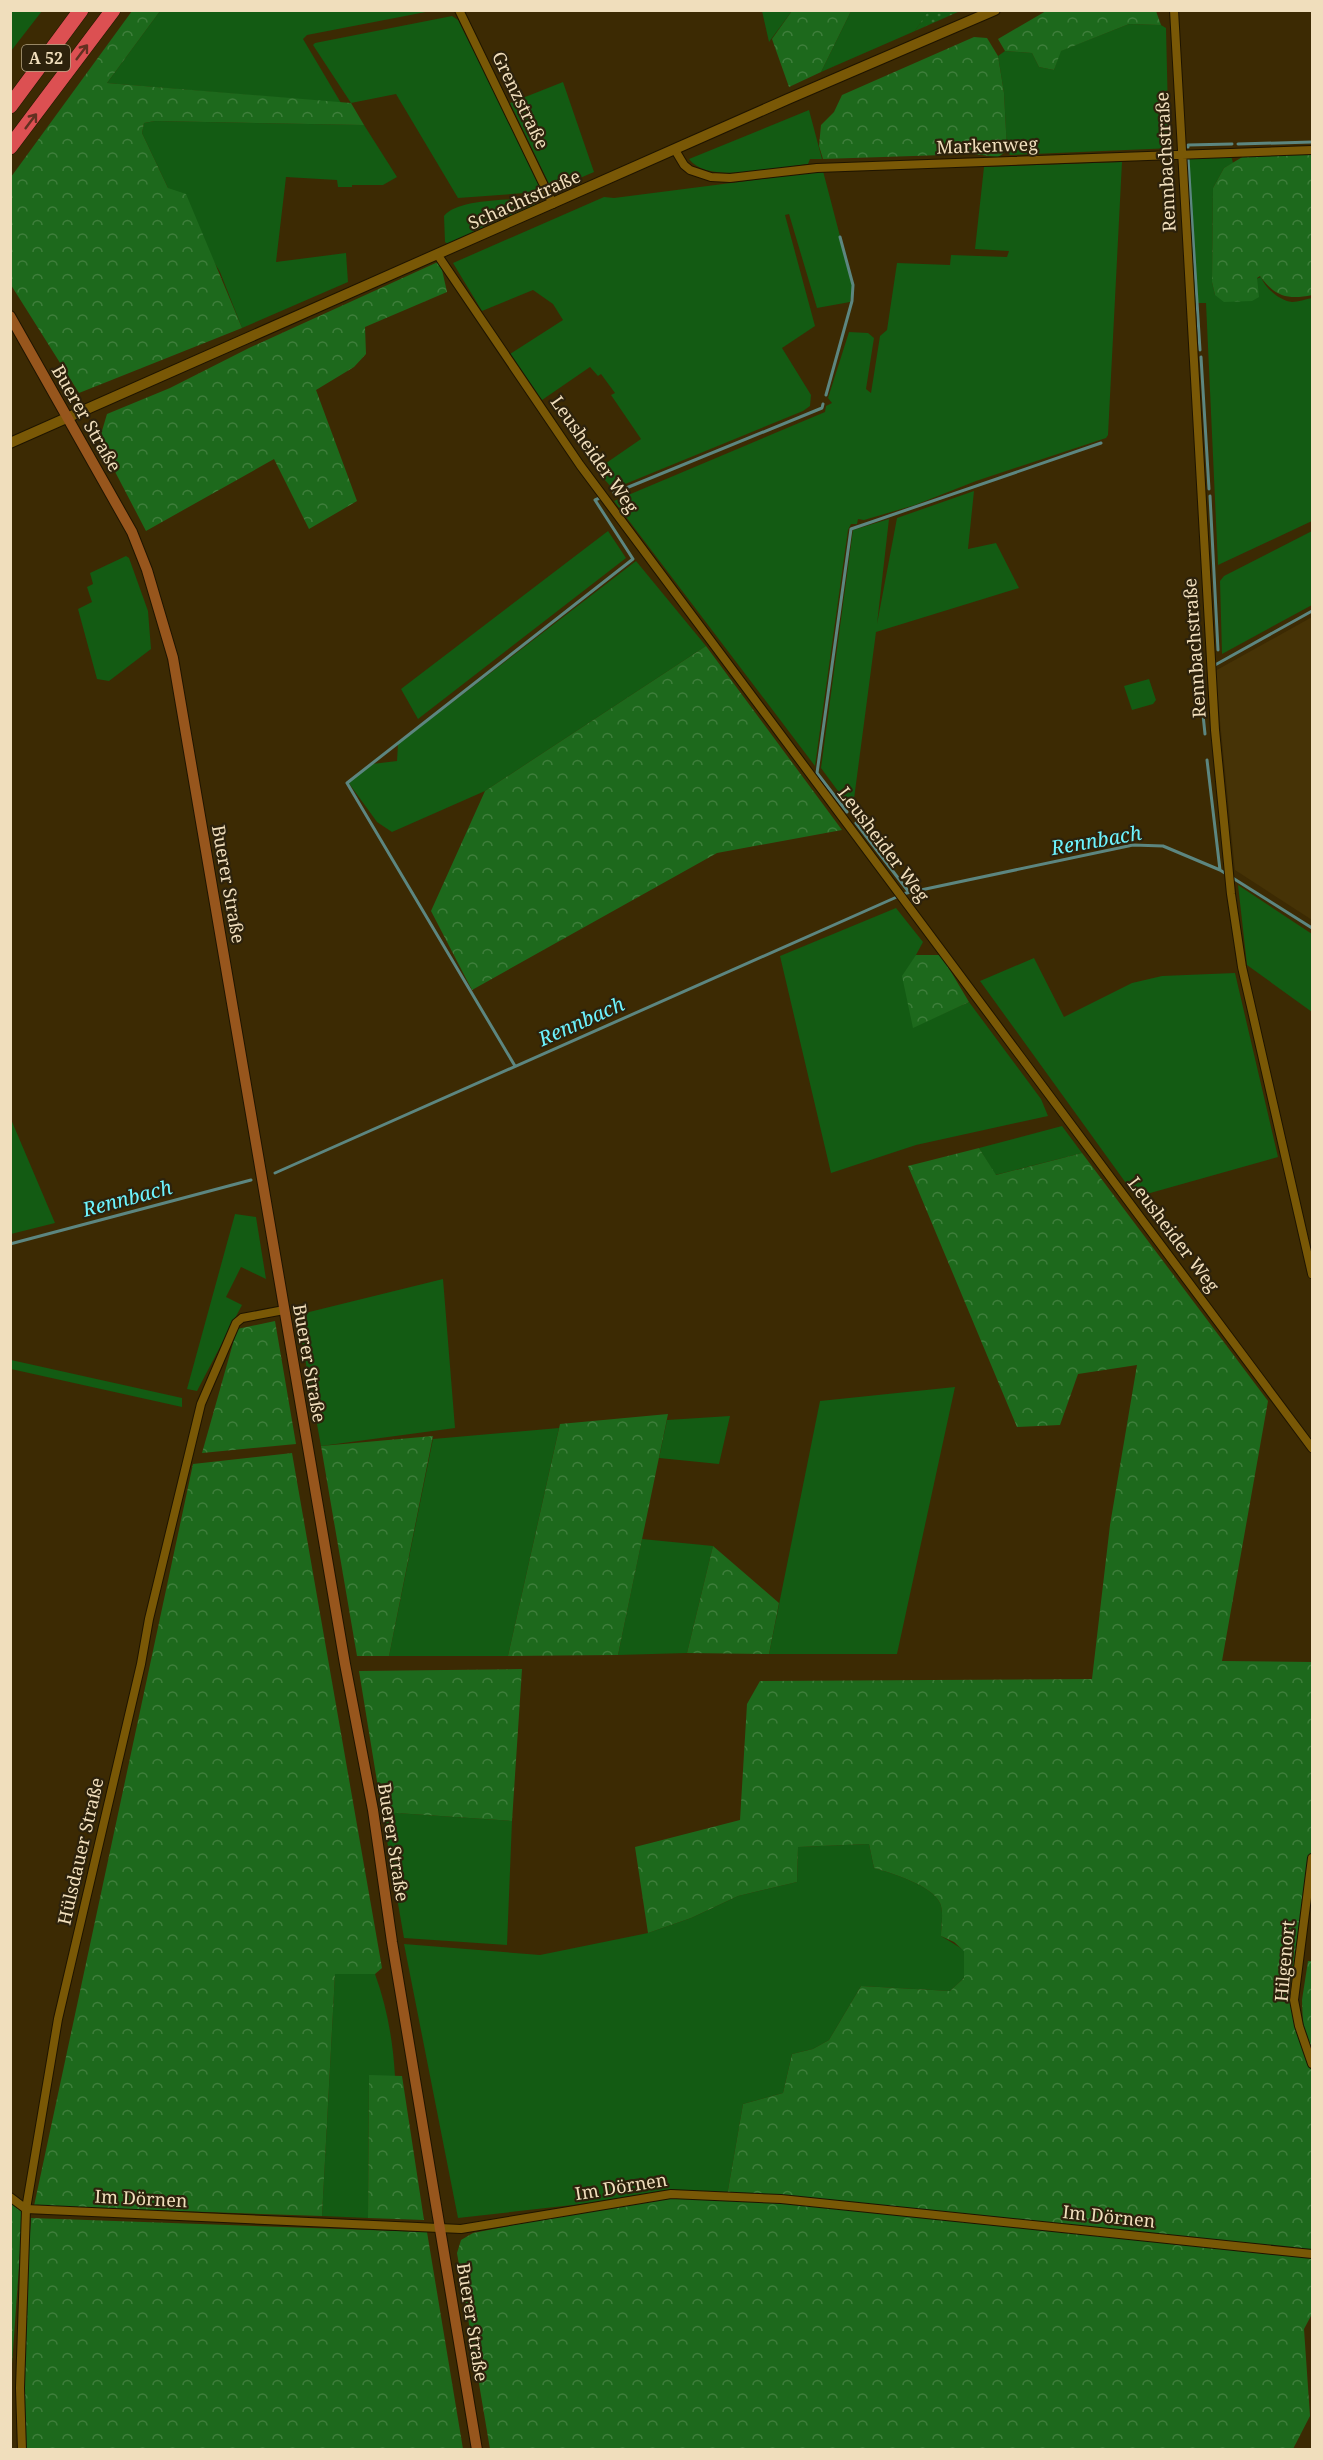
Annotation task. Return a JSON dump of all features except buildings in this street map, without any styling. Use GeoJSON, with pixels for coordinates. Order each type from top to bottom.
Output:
{"type":"FeatureCollection","features":[{"type":"Feature","properties":{"kind":"highway","name":"A 52"},"geometry":{"type":"LineString","coordinates":[[10,106],[81,10]]}},
{"type":"Feature","properties":{"kind":"highway","name":"A 52"},"geometry":{"type":"LineString","coordinates":[[10,147],[113,10]]}},
{"type":"Feature","properties":{"kind":"main road","name":"Buerer Straße"},"geometry":{"type":"LineString","coordinates":[[10,316],[132,532],[147,570],[173,658],[345,1664],[373,1810],[392,1942],[477,2450]]}},
{"type":"Feature","properties":{"kind":"street","name":"Grenzstraße"},"geometry":{"type":"LineString","coordinates":[[459,10],[554,204]]}},
{"type":"Feature","properties":{"kind":"street","name":"Schachtstraße"},"geometry":{"type":"LineString","coordinates":[[10,443],[995,10]]}},
{"type":"Feature","properties":{"kind":"street","name":"Rennbachstraße"},"geometry":{"type":"LineString","coordinates":[[1174,10],[1180,154],[1215,730],[1232,894],[1242,968],[1312,1274]]}},
{"type":"Feature","properties":{"kind":"street","name":"Markenweg"},"geometry":{"type":"LineString","coordinates":[[675,150],[690,170],[701,175],[720,178],[817,168],[1312,150]]}},
{"type":"Feature","properties":{"kind":"street","name":"Leusheider Weg"},"geometry":{"type":"LineString","coordinates":[[437,254],[592,480],[1312,1448]]}},
{"type":"Feature","properties":{"kind":"street","name":"Hülsdauer Straße"},"geometry":{"type":"LineString","coordinates":[[22,2450],[20,2388],[26,2209],[58,2019],[141,1664],[149,1619],[201,1404],[236,1323],[242,1318],[284,1310]]}},
{"type":"Feature","properties":{"kind":"street","name":"Hilgenort"},"geometry":{"type":"LineString","coordinates":[[1312,1858],[1294,2000],[1299,2026],[1312,2064]]}},
{"type":"Feature","properties":{"kind":"street","name":"Im Dörnen"},"geometry":{"type":"LineString","coordinates":[[26,2209],[461,2229],[671,2194],[781,2199],[1312,2254]]}},
{"type":"Feature","properties":{"kind":"street"},"geometry":{"type":"LineString","coordinates":[[10,2197],[26,2209]]}},
{"type":"Feature","properties":{"kind":"shaded area"},"geometry":{"type":"Polygon","coordinates":[[[1312,617],[1312,920],[1235,870],[1215,671],[1312,617]]]}},
{"type":"Feature","properties":{"kind":"green space"},"geometry":{"type":"Polygon","coordinates":[[[929,10],[960,10],[960,11],[915,31],[929,10]]]}},
{"type":"Feature","properties":{"kind":"green space"},"geometry":{"type":"Polygon","coordinates":[[[10,11],[42,11],[11,51],[10,11]]]}},
{"type":"Feature","properties":{"kind":"green space"},"geometry":{"type":"Polygon","coordinates":[[[132,11],[160,11],[107,83],[351,103],[364,125],[155,121],[144,123],[142,133],[168,188],[186,194],[242,328],[79,393],[11,285],[11,177],[132,11]]]}},
{"type":"Feature","properties":{"kind":"green space"},"geometry":{"type":"Polygon","coordinates":[[[160,11],[431,11],[307,35],[303,39],[341,103],[107,83],[160,11]]]}},
{"type":"Feature","properties":{"kind":"green space"},"geometry":{"type":"Polygon","coordinates":[[[762,11],[792,11],[769,42],[762,11]]]}},
{"type":"Feature","properties":{"kind":"green space"},"geometry":{"type":"Polygon","coordinates":[[[792,11],[851,11],[821,72],[789,87],[772,39],[792,11]]]}},
{"type":"Feature","properties":{"kind":"green space"},"geometry":{"type":"Polygon","coordinates":[[[851,11],[929,11],[915,31],[821,72],[851,11]]]}},
{"type":"Feature","properties":{"kind":"green space"},"geometry":{"type":"Polygon","coordinates":[[[1046,11],[1156,11],[1161,25],[1129,24],[1061,51],[1054,70],[1039,67],[1032,53],[1005,51],[998,39],[1046,11]]]}},
{"type":"Feature","properties":{"kind":"green space"},"geometry":{"type":"Polygon","coordinates":[[[452,16],[458,20],[540,182],[539,192],[458,198],[396,94],[351,103],[313,45],[452,16]]]}},
{"type":"Feature","properties":{"kind":"green space"},"geometry":{"type":"Polygon","coordinates":[[[1129,24],[1161,25],[1166,28],[1168,112],[1173,148],[1010,155],[1007,151],[1004,93],[998,56],[1005,51],[1032,53],[1039,67],[1054,70],[1060,51],[1129,24]]]}},
{"type":"Feature","properties":{"kind":"green space"},"geometry":{"type":"Polygon","coordinates":[[[974,37],[987,38],[998,56],[1004,93],[1007,151],[998,157],[973,154],[823,159],[819,146],[821,125],[834,112],[842,95],[974,37]]]}},
{"type":"Feature","properties":{"kind":"green space"},"geometry":{"type":"Polygon","coordinates":[[[563,82],[594,172],[552,190],[510,103],[563,82]]]}},
{"type":"Feature","properties":{"kind":"green space"},"geometry":{"type":"Polygon","coordinates":[[[809,110],[822,159],[810,159],[808,164],[727,173],[698,167],[689,159],[809,110]]]}},
{"type":"Feature","properties":{"kind":"green space"},"geometry":{"type":"Polygon","coordinates":[[[155,121],[364,125],[397,177],[383,185],[338,187],[337,180],[286,177],[276,262],[346,253],[348,282],[242,328],[220,272],[168,188],[142,133],[144,123],[155,121]]]}},
{"type":"Feature","properties":{"kind":"green space"},"geometry":{"type":"Polygon","coordinates":[[[1312,154],[1312,295],[1289,297],[1277,293],[1260,276],[1257,278],[1259,297],[1252,301],[1224,302],[1215,295],[1212,282],[1213,188],[1224,168],[1244,156],[1312,154]]]}},
{"type":"Feature","properties":{"kind":"green space"},"geometry":{"type":"Polygon","coordinates":[[[1231,155],[1233,163],[1224,168],[1213,188],[1212,282],[1215,295],[1261,277],[1278,297],[1292,302],[1312,298],[1312,521],[1218,565],[1206,303],[1193,303],[1186,158],[1231,155]]]}},
{"type":"Feature","properties":{"kind":"green space"},"geometry":{"type":"Polygon","coordinates":[[[1122,162],[1108,435],[1106,438],[976,481],[915,505],[864,520],[858,519],[857,524],[851,524],[848,530],[815,766],[614,501],[825,412],[826,406],[832,403],[828,398],[849,332],[868,333],[874,338],[866,389],[871,393],[880,336],[887,330],[897,263],[950,265],[951,255],[1007,257],[1009,251],[975,249],[984,167],[1122,162]]]}},
{"type":"Feature","properties":{"kind":"green space"},"geometry":{"type":"Polygon","coordinates":[[[823,171],[853,286],[850,302],[817,308],[789,214],[785,215],[815,326],[782,348],[811,395],[810,406],[803,411],[613,489],[596,470],[641,439],[611,395],[615,393],[601,374],[598,376],[590,367],[542,400],[510,354],[563,320],[553,304],[533,290],[482,311],[453,263],[604,197],[614,198],[770,178],[788,172],[823,171]]]}},
{"type":"Feature","properties":{"kind":"green space"},"geometry":{"type":"Polygon","coordinates":[[[536,199],[536,206],[448,244],[445,242],[444,216],[451,210],[484,201],[536,199]]]}},
{"type":"Feature","properties":{"kind":"green space"},"geometry":{"type":"Polygon","coordinates":[[[440,261],[447,292],[365,327],[366,354],[354,367],[316,390],[357,501],[309,529],[274,459],[146,531],[99,441],[107,414],[170,388],[249,348],[440,261]]]}},
{"type":"Feature","properties":{"kind":"green space"},"geometry":{"type":"Polygon","coordinates":[[[974,491],[968,549],[996,543],[1019,588],[876,632],[854,799],[849,806],[821,768],[853,530],[889,519],[877,624],[897,518],[974,491]]]}},
{"type":"Feature","properties":{"kind":"green space"},"geometry":{"type":"Polygon","coordinates":[[[608,531],[626,558],[418,719],[401,689],[608,531]]]}},
{"type":"Feature","properties":{"kind":"green space"},"geometry":{"type":"Polygon","coordinates":[[[1312,531],[1312,605],[1222,654],[1220,581],[1224,576],[1312,531]]]}},
{"type":"Feature","properties":{"kind":"green space"},"geometry":{"type":"Polygon","coordinates":[[[126,556],[129,558],[148,611],[151,649],[109,681],[97,679],[78,609],[92,602],[87,587],[93,584],[90,573],[126,556]]]}},
{"type":"Feature","properties":{"kind":"green space"},"geometry":{"type":"Polygon","coordinates":[[[636,561],[706,646],[485,791],[392,832],[377,822],[348,782],[372,764],[397,761],[398,744],[636,561]]]}},
{"type":"Feature","properties":{"kind":"green space"},"geometry":{"type":"Polygon","coordinates":[[[706,646],[842,830],[717,853],[472,990],[431,911],[485,791],[706,646]]]}},
{"type":"Feature","properties":{"kind":"green space"},"geometry":{"type":"Polygon","coordinates":[[[1149,679],[1156,700],[1153,704],[1132,710],[1124,686],[1149,679]]]}},
{"type":"Feature","properties":{"kind":"green space"},"geometry":{"type":"Polygon","coordinates":[[[1238,885],[1312,934],[1312,1012],[1247,965],[1238,885]]]}},
{"type":"Feature","properties":{"kind":"green space"},"geometry":{"type":"Polygon","coordinates":[[[896,908],[923,942],[916,955],[913,1027],[969,1002],[1041,1099],[1048,1116],[916,1145],[831,1173],[780,956],[896,908]]]}},
{"type":"Feature","properties":{"kind":"green space"},"geometry":{"type":"Polygon","coordinates":[[[916,955],[941,955],[969,1002],[913,1028],[902,976],[916,955]]]}},
{"type":"Feature","properties":{"kind":"green space"},"geometry":{"type":"Polygon","coordinates":[[[1034,958],[1064,1017],[1132,983],[1162,976],[1235,973],[1278,1157],[1136,1197],[980,981],[1034,958]]]}},
{"type":"Feature","properties":{"kind":"green space"},"geometry":{"type":"Polygon","coordinates":[[[10,1117],[55,1223],[11,1234],[10,1234],[10,1117]]]}},
{"type":"Feature","properties":{"kind":"green space"},"geometry":{"type":"Polygon","coordinates":[[[1062,1126],[1082,1153],[995,1175],[979,1148],[1062,1126]]]}},
{"type":"Feature","properties":{"kind":"green space"},"geometry":{"type":"Polygon","coordinates":[[[979,1148],[996,1175],[1082,1153],[1268,1401],[1222,1661],[1312,1662],[1312,1858],[1294,2000],[1312,2064],[1312,2314],[1304,2329],[1310,2416],[1293,2449],[490,2449],[457,2253],[461,2240],[473,2233],[671,2194],[727,2196],[743,2104],[783,2093],[792,2054],[813,2049],[829,2040],[861,1986],[950,1991],[964,1978],[964,1951],[954,1942],[941,1936],[942,1911],[936,1897],[920,1885],[874,1868],[869,1844],[798,1847],[797,1882],[738,1896],[691,1918],[648,1933],[635,1847],[740,1820],[747,1704],[760,1681],[1092,1679],[1110,1525],[1137,1365],[1078,1374],[1060,1425],[1017,1427],[908,1166],[979,1148]]]}},
{"type":"Feature","properties":{"kind":"green space"},"geometry":{"type":"Polygon","coordinates":[[[235,1214],[256,1217],[266,1279],[241,1267],[226,1297],[242,1305],[197,1391],[187,1389],[235,1214]]]}},
{"type":"Feature","properties":{"kind":"green space"},"geometry":{"type":"Polygon","coordinates":[[[443,1279],[455,1428],[321,1446],[297,1315],[443,1279]]]}},
{"type":"Feature","properties":{"kind":"green space"},"geometry":{"type":"Polygon","coordinates":[[[275,1321],[296,1444],[202,1453],[237,1329],[275,1321]]]}},
{"type":"Feature","properties":{"kind":"green space"},"geometry":{"type":"Polygon","coordinates":[[[11,1360],[182,1398],[182,1407],[11,1369],[11,1360]]]}},
{"type":"Feature","properties":{"kind":"green space"},"geometry":{"type":"Polygon","coordinates":[[[955,1387],[897,1654],[769,1654],[820,1401],[955,1387]]]}},
{"type":"Feature","properties":{"kind":"green space"},"geometry":{"type":"Polygon","coordinates":[[[668,1414],[618,1655],[508,1656],[560,1424],[668,1414]]]}},
{"type":"Feature","properties":{"kind":"green space"},"geometry":{"type":"Polygon","coordinates":[[[730,1416],[719,1464],[659,1458],[667,1420],[730,1416]]]}},
{"type":"Feature","properties":{"kind":"green space"},"geometry":{"type":"Polygon","coordinates":[[[559,1428],[508,1656],[389,1656],[433,1439],[559,1428]]]}},
{"type":"Feature","properties":{"kind":"green space"},"geometry":{"type":"Polygon","coordinates":[[[433,1436],[389,1656],[357,1656],[321,1446],[433,1436]]]}},
{"type":"Feature","properties":{"kind":"green space"},"geometry":{"type":"Polygon","coordinates":[[[292,1453],[382,1968],[375,1974],[335,1974],[322,2216],[34,2206],[193,1464],[292,1453]]]}},
{"type":"Feature","properties":{"kind":"green space"},"geometry":{"type":"Polygon","coordinates":[[[642,1539],[713,1546],[687,1653],[618,1655],[642,1539]]]}},
{"type":"Feature","properties":{"kind":"green space"},"geometry":{"type":"Polygon","coordinates":[[[713,1546],[779,1603],[769,1654],[687,1653],[713,1546]]]}},
{"type":"Feature","properties":{"kind":"green space"},"geometry":{"type":"Polygon","coordinates":[[[522,1669],[512,1821],[382,1812],[359,1671],[522,1669]]]}},
{"type":"Feature","properties":{"kind":"green space"},"geometry":{"type":"Polygon","coordinates":[[[382,1812],[512,1821],[507,1945],[404,1938],[382,1812]]]}},
{"type":"Feature","properties":{"kind":"green space"},"geometry":{"type":"Polygon","coordinates":[[[869,1844],[874,1868],[920,1885],[936,1897],[942,1911],[941,1936],[964,1950],[964,1978],[950,1991],[861,1986],[829,2040],[813,2049],[792,2054],[783,2093],[743,2104],[727,2196],[671,2194],[458,2218],[404,1944],[540,1955],[648,1933],[691,1918],[738,1896],[797,1882],[798,1847],[869,1844]]]}},
{"type":"Feature","properties":{"kind":"green space"},"geometry":{"type":"Polygon","coordinates":[[[1308,1961],[1312,1961],[1312,2057],[1303,2026],[1302,2000],[1308,1961]]]}},
{"type":"Feature","properties":{"kind":"green space"},"geometry":{"type":"Polygon","coordinates":[[[335,1974],[375,1974],[389,2024],[393,2050],[395,2076],[369,2076],[368,2218],[322,2216],[335,1974]]]}},
{"type":"Feature","properties":{"kind":"green space"},"geometry":{"type":"Polygon","coordinates":[[[369,2075],[402,2076],[424,2220],[368,2218],[369,2075]]]}},
{"type":"Feature","properties":{"kind":"green space"},"geometry":{"type":"Polygon","coordinates":[[[11,2200],[23,2210],[11,2378],[11,2200]]]}},
{"type":"Feature","properties":{"kind":"green space"},"geometry":{"type":"Polygon","coordinates":[[[31,2218],[427,2232],[463,2449],[26,2450],[20,2388],[31,2218]]]}},
{"type":"Feature","properties":{"kind":"waterway"},"geometry":{"type":"LineString","coordinates":[[1238,144],[1312,142]]}},
{"type":"Feature","properties":{"kind":"waterway"},"geometry":{"type":"LineString","coordinates":[[1188,147],[1188,145],[1232,144]]}},
{"type":"Feature","properties":{"kind":"waterway"},"geometry":{"type":"LineString","coordinates":[[1188,158],[1200,350]]}},
{"type":"Feature","properties":{"kind":"waterway"},"geometry":{"type":"LineString","coordinates":[[826,395],[852,301],[853,285],[840,237]]}},
{"type":"Feature","properties":{"kind":"waterway"},"geometry":{"type":"LineString","coordinates":[[1201,357],[1209,489]]}},
{"type":"Feature","properties":{"kind":"waterway"},"geometry":{"type":"LineString","coordinates":[[614,493],[822,408],[823,404]]}},
{"type":"Feature","properties":{"kind":"waterway"},"geometry":{"type":"LineString","coordinates":[[847,812],[817,773],[851,529],[1101,443]]}},
{"type":"Feature","properties":{"kind":"waterway"},"geometry":{"type":"LineString","coordinates":[[1210,496],[1218,650]]}},
{"type":"Feature","properties":{"kind":"waterway"},"geometry":{"type":"LineString","coordinates":[[515,1066],[347,783],[633,559],[595,500],[602,497]]}},
{"type":"Feature","properties":{"kind":"waterway"},"geometry":{"type":"LineString","coordinates":[[1215,665],[1312,611]]}},
{"type":"Feature","properties":{"kind":"waterway"},"geometry":{"type":"LineString","coordinates":[[1203,673],[1199,676],[1205,734]]}},
{"type":"Feature","properties":{"kind":"waterway"},"geometry":{"type":"LineString","coordinates":[[1207,760],[1220,870]]}},
{"type":"Feature","properties":{"kind":"waterway"},"geometry":{"type":"LineString","coordinates":[[856,823],[908,891]]}},
{"type":"Feature","properties":{"kind":"waterway","name":"Rennbach"},"geometry":{"type":"LineString","coordinates":[[902,894],[1133,845],[1163,846],[1220,870],[1312,928]]}},
{"type":"Feature","properties":{"kind":"waterway","name":"Rennbach"},"geometry":{"type":"LineString","coordinates":[[275,1173],[899,896]]}},
{"type":"Feature","properties":{"kind":"waterway","name":"Rennbach"},"geometry":{"type":"LineString","coordinates":[[10,1244],[251,1180]]}}]}
